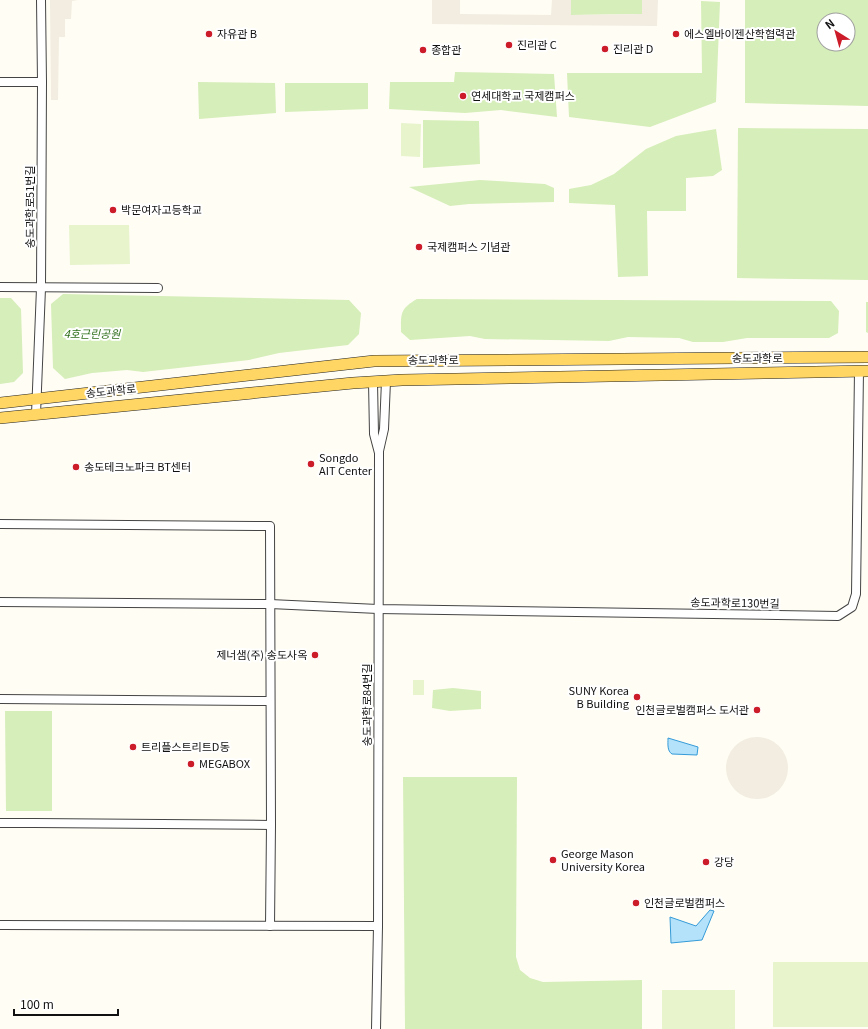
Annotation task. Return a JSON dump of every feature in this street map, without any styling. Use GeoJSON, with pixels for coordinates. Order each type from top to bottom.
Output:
{"type":"FeatureCollection","features":[{"type":"Feature","properties":{"kind":"main road","name":"송도과학로"},"geometry":{"type":"LineString","coordinates":[[0,403],[374,361],[868,357]]}},
{"type":"Feature","properties":{"kind":"main road","name":"송도과학로"},"geometry":{"type":"LineString","coordinates":[[0,418],[386,381],[864,371]]}},
{"type":"Feature","properties":{"kind":"street","name":"송도과학로51번길"},"geometry":{"type":"LineString","coordinates":[[36,414],[41,288],[41,0]]}},
{"type":"Feature","properties":{"kind":"street"},"geometry":{"type":"LineString","coordinates":[[0,82],[42,82]]}},
{"type":"Feature","properties":{"kind":"street"},"geometry":{"type":"LineString","coordinates":[[0,287],[158,288]]}},
{"type":"Feature","properties":{"kind":"street","name":"송도과학로130번길"},"geometry":{"type":"LineString","coordinates":[[0,602],[270,604],[378,609],[838,616],[852,607],[856,594],[864,371]]}},
{"type":"Feature","properties":{"kind":"street"},"geometry":{"type":"LineString","coordinates":[[379,453],[384,429],[386,381]]}},
{"type":"Feature","properties":{"kind":"street","name":"송도과학로84번길"},"geometry":{"type":"LineString","coordinates":[[373,382],[374,434],[379,453],[378,926],[376,1029]]}},
{"type":"Feature","properties":{"kind":"street"},"geometry":{"type":"LineString","coordinates":[[0,524],[270,526],[270,926]]}},
{"type":"Feature","properties":{"kind":"street"},"geometry":{"type":"LineString","coordinates":[[0,698],[270,701]]}},
{"type":"Feature","properties":{"kind":"street"},"geometry":{"type":"LineString","coordinates":[[0,823],[271,824]]}},
{"type":"Feature","properties":{"kind":"street"},"geometry":{"type":"LineString","coordinates":[[0,925],[378,926]]}},
{"type":"Feature","properties":{"kind":"green space"},"geometry":{"type":"Polygon","coordinates":[[[571,0],[642,0],[642,14],[571,15],[571,0]]]}},
{"type":"Feature","properties":{"kind":"green space"},"geometry":{"type":"Polygon","coordinates":[[[745,0],[868,0],[868,106],[745,103],[745,0]]]}},
{"type":"Feature","properties":{"kind":"green space"},"geometry":{"type":"Polygon","coordinates":[[[701,1],[720,2],[716,102],[650,127],[569,117],[567,73],[702,73],[701,1]]]}},
{"type":"Feature","properties":{"kind":"green space"},"geometry":{"type":"Polygon","coordinates":[[[455,72],[554,74],[557,117],[501,110],[465,113],[389,109],[390,82],[454,82],[455,72]]]}},
{"type":"Feature","properties":{"kind":"green space"},"geometry":{"type":"Polygon","coordinates":[[[198,82],[275,83],[276,113],[199,119],[198,82]]]}},
{"type":"Feature","properties":{"kind":"green space"},"geometry":{"type":"Polygon","coordinates":[[[285,83],[368,83],[368,109],[285,112],[285,83]]]}},
{"type":"Feature","properties":{"kind":"green space"},"geometry":{"type":"Polygon","coordinates":[[[423,120],[479,121],[480,164],[423,168],[423,120]]]}},
{"type":"Feature","properties":{"kind":"green space"},"geometry":{"type":"Polygon","coordinates":[[[401,123],[421,124],[420,157],[401,156],[401,123]]]}},
{"type":"Feature","properties":{"kind":"green space"},"geometry":{"type":"Polygon","coordinates":[[[738,128],[868,129],[868,280],[737,278],[738,128]]]}},
{"type":"Feature","properties":{"kind":"green space"},"geometry":{"type":"Polygon","coordinates":[[[716,129],[722,170],[713,176],[686,178],[686,211],[647,211],[648,276],[618,277],[615,205],[569,203],[569,189],[591,185],[614,174],[646,149],[676,136],[716,129]]]}},
{"type":"Feature","properties":{"kind":"green space"},"geometry":{"type":"Polygon","coordinates":[[[480,180],[545,184],[554,188],[554,202],[469,204],[450,206],[409,187],[480,180]]]}},
{"type":"Feature","properties":{"kind":"green space"},"geometry":{"type":"Polygon","coordinates":[[[69,225],[129,225],[130,264],[70,265],[69,225]]]}},
{"type":"Feature","properties":{"kind":"green space","name":"4호근린공원"},"geometry":{"type":"Polygon","coordinates":[[[63,294],[349,300],[361,313],[359,334],[348,345],[279,353],[249,360],[143,372],[127,370],[92,373],[65,379],[53,368],[51,304],[63,294]]]}},
{"type":"Feature","properties":{"kind":"green space"},"geometry":{"type":"Polygon","coordinates":[[[0,298],[11,298],[21,309],[23,373],[14,382],[0,384],[0,298]]]}},
{"type":"Feature","properties":{"kind":"green space"},"geometry":{"type":"Polygon","coordinates":[[[417,299],[831,301],[839,311],[838,333],[829,338],[747,338],[723,342],[693,342],[679,338],[628,337],[609,341],[485,339],[470,336],[410,340],[401,332],[401,320],[404,309],[417,299]]]}},
{"type":"Feature","properties":{"kind":"green space"},"geometry":{"type":"Polygon","coordinates":[[[866,302],[868,302],[868,333],[866,332],[866,302]]]}},
{"type":"Feature","properties":{"kind":"green space"},"geometry":{"type":"Polygon","coordinates":[[[413,680],[424,680],[424,695],[413,695],[413,680]]]}},
{"type":"Feature","properties":{"kind":"green space"},"geometry":{"type":"Polygon","coordinates":[[[453,688],[481,691],[481,709],[450,711],[432,708],[433,690],[453,688]]]}},
{"type":"Feature","properties":{"kind":"green space"},"geometry":{"type":"Polygon","coordinates":[[[5,711],[52,711],[52,811],[6,811],[5,711]]]}},
{"type":"Feature","properties":{"kind":"green space"},"geometry":{"type":"Polygon","coordinates":[[[403,777],[517,777],[516,957],[520,970],[530,978],[543,982],[642,980],[642,1029],[405,1029],[403,777]]]}},
{"type":"Feature","properties":{"kind":"green space"},"geometry":{"type":"Polygon","coordinates":[[[773,962],[868,962],[868,1027],[773,1027],[773,962]]]}},
{"type":"Feature","properties":{"kind":"green space"},"geometry":{"type":"Polygon","coordinates":[[[662,990],[735,990],[735,1029],[662,1029],[662,990]]]}},
{"type":"Feature","properties":{"kind":"shaded area"},"geometry":{"type":"Polygon","coordinates":[[[50,0],[78,0],[72,1],[71,19],[65,19],[65,37],[59,37],[58,100],[51,100],[50,0]]]}},
{"type":"Feature","properties":{"kind":"shaded area"},"geometry":{"type":"Polygon","coordinates":[[[432,0],[460,0],[460,14],[551,15],[552,0],[571,0],[571,15],[642,14],[642,0],[658,0],[657,26],[432,24],[432,0]]]}},
{"type":"Feature","properties":{"kind":"shaded area"},"geometry":{"type":"Polygon","coordinates":[[[757,737],[769,740],[779,746],[785,756],[788,768],[785,780],[779,790],[769,796],[757,799],[745,796],[735,790],[729,780],[726,768],[729,756],[735,746],[745,740],[757,737]]]}},
{"type":"Feature","properties":{"kind":"water"},"geometry":{"type":"Polygon","coordinates":[[[668,738],[698,747],[697,755],[670,753],[668,738]]]}},
{"type":"Feature","properties":{"kind":"water"},"geometry":{"type":"Polygon","coordinates":[[[710,910],[714,911],[702,940],[671,943],[670,917],[696,926],[710,910]]]}},
{"type":"Feature","properties":{"kind":"place","name":"자유관 B"},"geometry":{"type":"Point","coordinates":[209,34]}},
{"type":"Feature","properties":{"kind":"place","name":"에스엘바이젠산학협력관"},"geometry":{"type":"Point","coordinates":[676,34]}},
{"type":"Feature","properties":{"kind":"place","name":"진리관 C"},"geometry":{"type":"Point","coordinates":[509,45]}},
{"type":"Feature","properties":{"kind":"place","name":"진리관 D"},"geometry":{"type":"Point","coordinates":[605,49]}},
{"type":"Feature","properties":{"kind":"place","name":"종합관"},"geometry":{"type":"Point","coordinates":[423,50]}},
{"type":"Feature","properties":{"kind":"place","name":"연세대학교 국제캠퍼스"},"geometry":{"type":"Point","coordinates":[463,96]}},
{"type":"Feature","properties":{"kind":"place","name":"박문여자고등학교"},"geometry":{"type":"Point","coordinates":[113,210]}},
{"type":"Feature","properties":{"kind":"place","name":"국제캠퍼스 기념관"},"geometry":{"type":"Point","coordinates":[419,247]}},
{"type":"Feature","properties":{"kind":"place","name":"Songdo AIT Center"},"geometry":{"type":"Point","coordinates":[311,464]}},
{"type":"Feature","properties":{"kind":"place","name":"송도테크노파크 BT센터"},"geometry":{"type":"Point","coordinates":[76,467]}},
{"type":"Feature","properties":{"kind":"place","name":"제너샘(주) 송도사옥"},"geometry":{"type":"Point","coordinates":[315,655]}},
{"type":"Feature","properties":{"kind":"place","name":"SUNY Korea B Building"},"geometry":{"type":"Point","coordinates":[637,697]}},
{"type":"Feature","properties":{"kind":"place","name":"인천글로벌캠퍼스 도서관"},"geometry":{"type":"Point","coordinates":[757,710]}},
{"type":"Feature","properties":{"kind":"place","name":"트리플스트리트D동"},"geometry":{"type":"Point","coordinates":[133,747]}},
{"type":"Feature","properties":{"kind":"place","name":"MEGABOX"},"geometry":{"type":"Point","coordinates":[191,764]}},
{"type":"Feature","properties":{"kind":"place","name":"George Mason University Korea"},"geometry":{"type":"Point","coordinates":[553,860]}},
{"type":"Feature","properties":{"kind":"place","name":"강당"},"geometry":{"type":"Point","coordinates":[706,862]}},
{"type":"Feature","properties":{"kind":"place","name":"인천글로벌캠퍼스"},"geometry":{"type":"Point","coordinates":[636,903]}}]}
